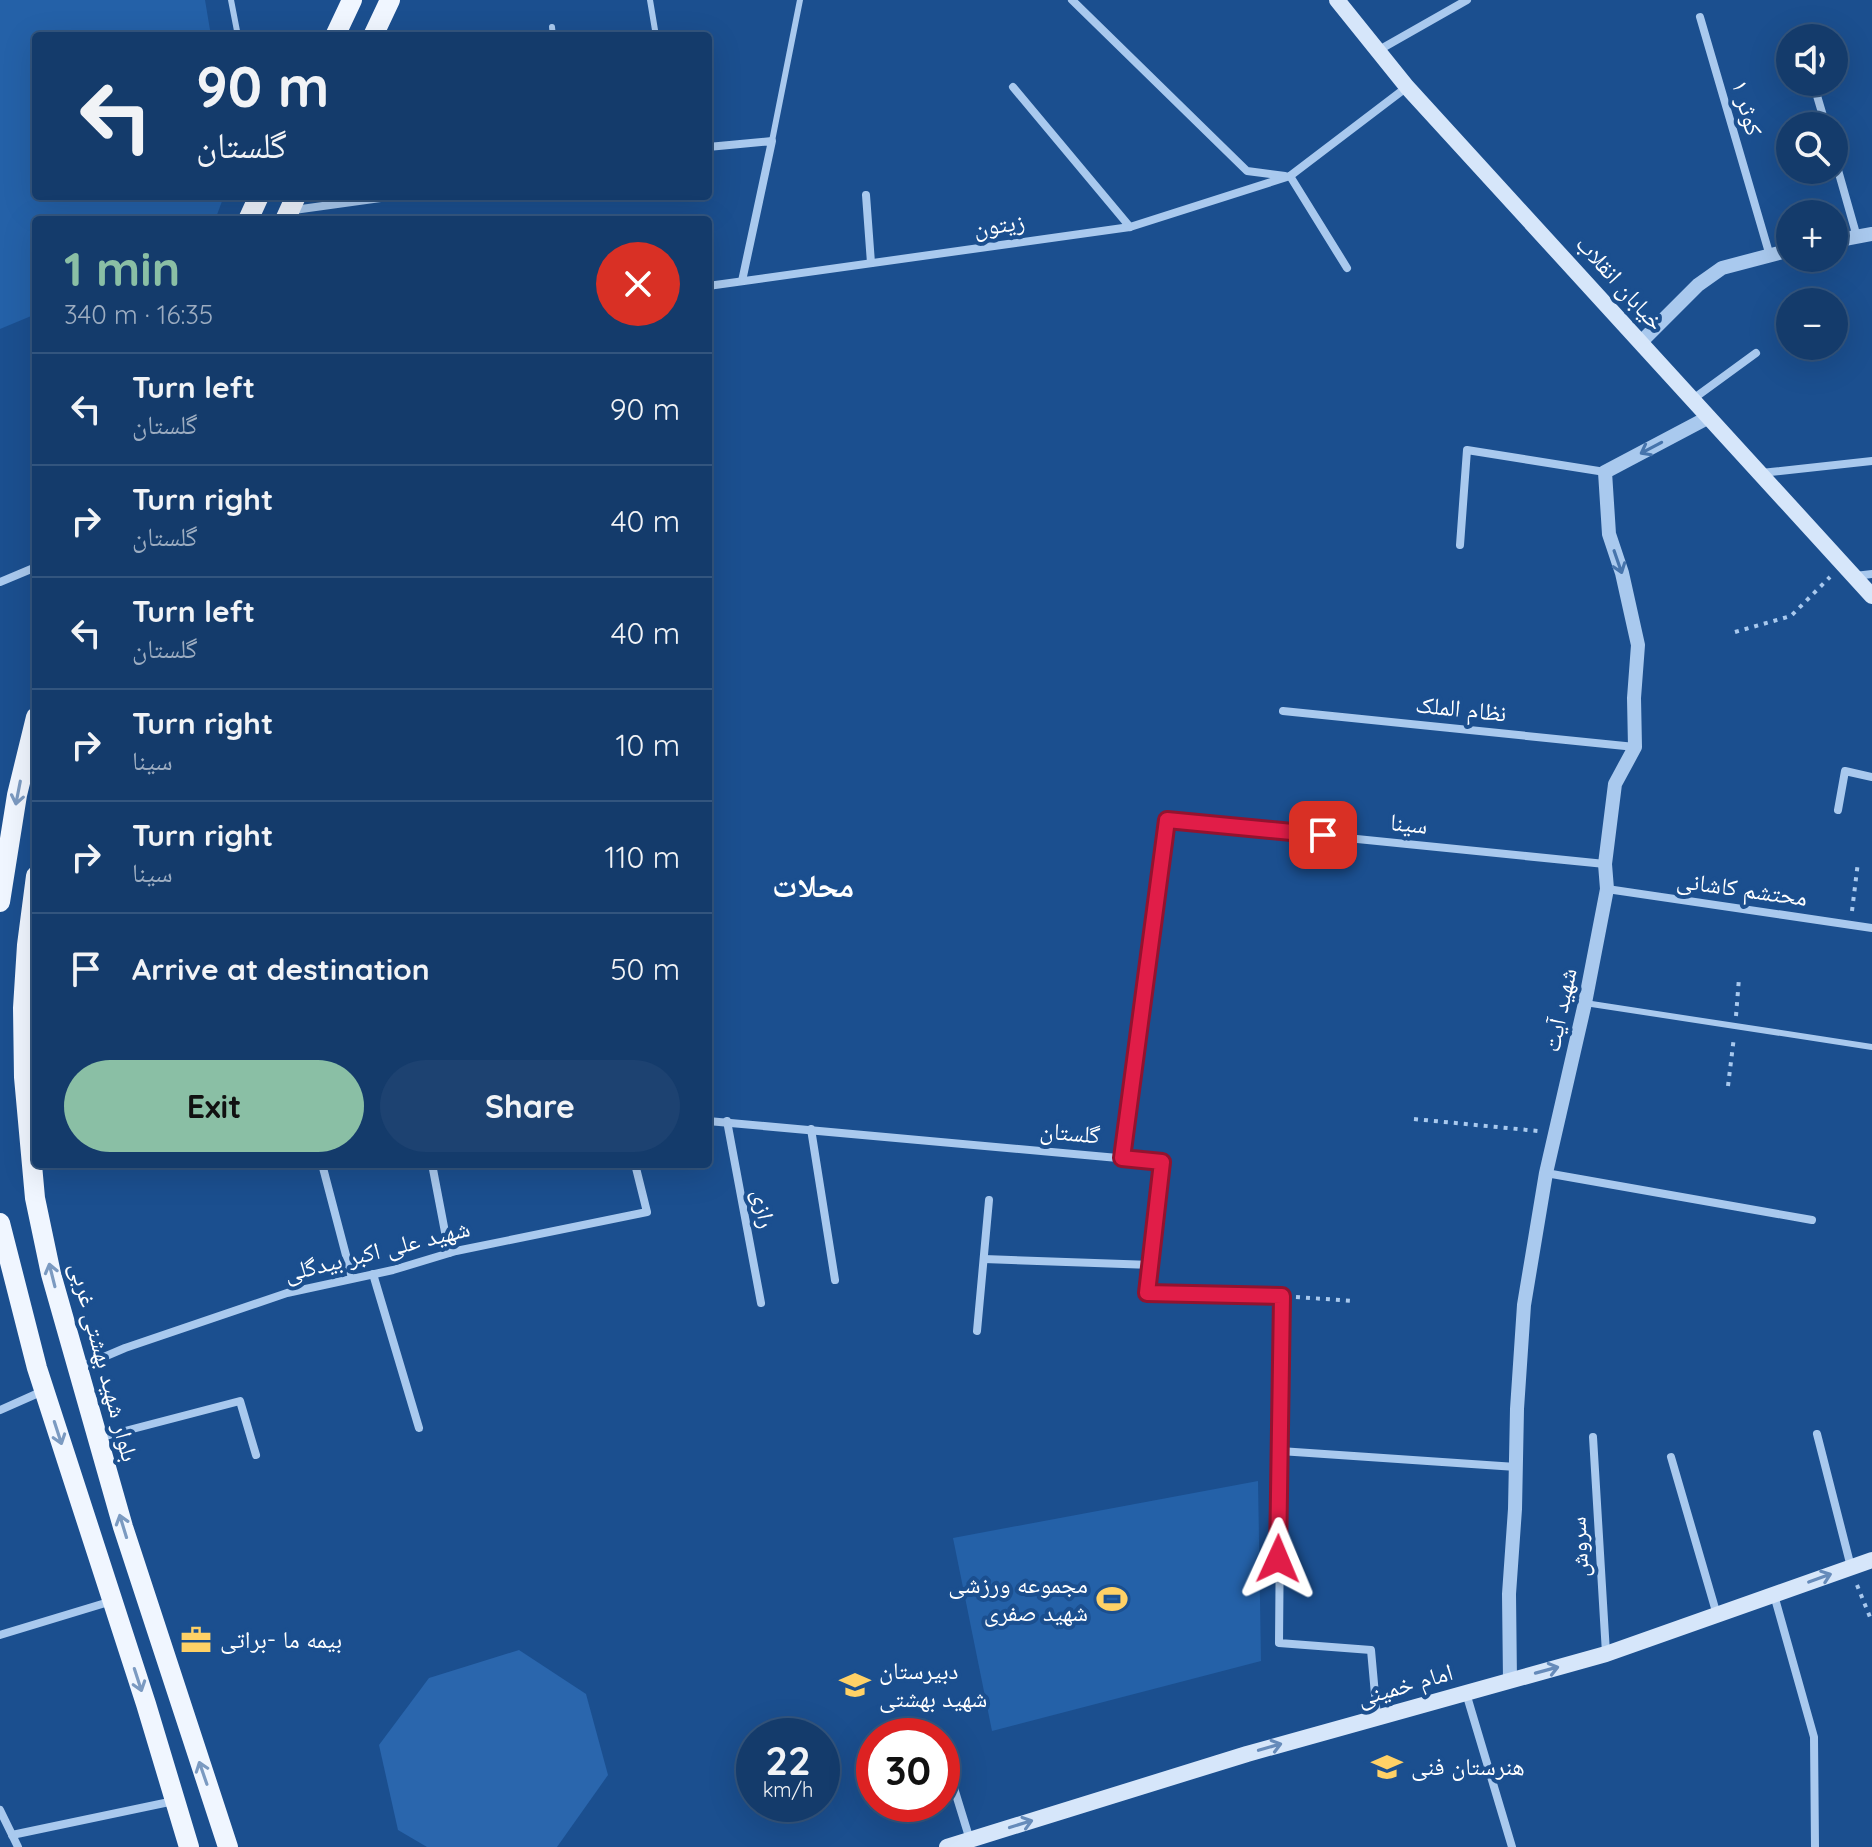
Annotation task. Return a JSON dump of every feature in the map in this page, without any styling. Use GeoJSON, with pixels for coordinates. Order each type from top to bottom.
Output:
{"type":"FeatureCollection","features":[{"type":"Feature","properties":{"kind":"main road"},"geometry":{"type":"LineString","coordinates":[[337,32],[352,0]]}},
{"type":"Feature","properties":{"kind":"main road"},"geometry":{"type":"LineString","coordinates":[[375,32],[390,0]]}},
{"type":"Feature","properties":{"kind":"main road","name":"خیابان انقلاب"},"geometry":{"type":"LineString","coordinates":[[1337,0],[1407,87],[1872,596]]}},
{"type":"Feature","properties":{"kind":"main road"},"geometry":{"type":"LineString","coordinates":[[0,902],[17,795],[32,733]]}},
{"type":"Feature","properties":{"kind":"main road","name":"بلوار شهید بهشتی غربی"},"geometry":{"type":"LineString","coordinates":[[32,910],[26,960],[24,1077],[32,1165]]}},
{"type":"Feature","properties":{"kind":"main road","name":"بلوار شهید بهشتی غربی"},"geometry":{"type":"LineString","coordinates":[[32,1168],[35,1198],[51,1274],[77,1369],[157,1633],[228,1847]]}},
{"type":"Feature","properties":{"kind":"main road"},"geometry":{"type":"LineString","coordinates":[[0,1223],[44,1391],[113,1600],[189,1847]]}},
{"type":"Feature","properties":{"kind":"main road","name":"امام خمینی"},"geometry":{"type":"LineString","coordinates":[[957,1845],[1247,1754],[1606,1654],[1872,1560]]}},
{"type":"Feature","properties":{"kind":"street"},"geometry":{"type":"LineString","coordinates":[[1072,0],[1247,171],[1290,176],[1347,268]]}},
{"type":"Feature","properties":{"kind":"street"},"geometry":{"type":"LineString","coordinates":[[1379,50],[1467,0]]}},
{"type":"Feature","properties":{"kind":"street","name":"کوثر ۱"},"geometry":{"type":"LineString","coordinates":[[1700,17],[1770,256]]}},
{"type":"Feature","properties":{"kind":"street"},"geometry":{"type":"LineString","coordinates":[[1013,87],[1130,227]]}},
{"type":"Feature","properties":{"kind":"street","name":"زیتون"},"geometry":{"type":"LineString","coordinates":[[712,285],[1130,227],[1290,176],[1407,87]]}},
{"type":"Feature","properties":{"kind":"street"},"geometry":{"type":"LineString","coordinates":[[712,147],[772,141],[742,281]]}},
{"type":"Feature","properties":{"kind":"street"},"geometry":{"type":"LineString","coordinates":[[1845,184],[1865,235]]}},
{"type":"Feature","properties":{"kind":"street"},"geometry":{"type":"LineString","coordinates":[[866,195],[871,263]]}},
{"type":"Feature","properties":{"kind":"street"},"geometry":{"type":"LineString","coordinates":[[290,209],[363,200]]}},
{"type":"Feature","properties":{"kind":"street"},"geometry":{"type":"LineString","coordinates":[[1641,342],[1698,285],[1722,268],[1776,254]]}},
{"type":"Feature","properties":{"kind":"street"},"geometry":{"type":"LineString","coordinates":[[1693,399],[1756,353]]}},
{"type":"Feature","properties":{"kind":"street"},"geometry":{"type":"LineString","coordinates":[[1460,545],[1467,450],[1605,472],[1709,417]]}},
{"type":"Feature","properties":{"kind":"street"},"geometry":{"type":"LineString","coordinates":[[1760,473],[1872,461]]}},
{"type":"Feature","properties":{"kind":"street","name":"شهید آیت"},"geometry":{"type":"LineString","coordinates":[[1510,1681],[1509,1594],[1524,1305],[1546,1173],[1585,1003],[1607,889],[1605,864],[1615,784],[1635,747],[1634,698],[1638,645],[1622,573],[1609,534],[1605,472]]}},
{"type":"Feature","properties":{"kind":"street"},"geometry":{"type":"LineString","coordinates":[[0,582],[32,569]]}},
{"type":"Feature","properties":{"kind":"street"},"geometry":{"type":"LineString","coordinates":[[1848,570],[1872,574]]}},
{"type":"Feature","properties":{"kind":"street","name":"نظام الملک"},"geometry":{"type":"LineString","coordinates":[[1283,711],[1635,747]]}},
{"type":"Feature","properties":{"kind":"street"},"geometry":{"type":"LineString","coordinates":[[1838,810],[1845,771],[1872,777]]}},
{"type":"Feature","properties":{"kind":"street","name":"سینا"},"geometry":{"type":"LineString","coordinates":[[1122,1158],[1167,820],[1605,864]]}},
{"type":"Feature","properties":{"kind":"street","name":"محتشم کاشانی"},"geometry":{"type":"LineString","coordinates":[[1607,889],[1872,928]]}},
{"type":"Feature","properties":{"kind":"street","name":"گلستان"},"geometry":{"type":"LineString","coordinates":[[712,1121],[1162,1162],[1147,1293],[1282,1296]]}},
{"type":"Feature","properties":{"kind":"street","name":"رازی"},"geometry":{"type":"LineString","coordinates":[[727,1121],[761,1303]]}},
{"type":"Feature","properties":{"kind":"street"},"geometry":{"type":"LineString","coordinates":[[811,1129],[835,1280]]}},
{"type":"Feature","properties":{"kind":"street"},"geometry":{"type":"LineString","coordinates":[[323,1168],[352,1278]]}},
{"type":"Feature","properties":{"kind":"street"},"geometry":{"type":"LineString","coordinates":[[433,1168],[449,1253]]}},
{"type":"Feature","properties":{"kind":"street","name":"شهید علی اکبر بیدگلی"},"geometry":{"type":"LineString","coordinates":[[77,1369],[125,1348],[287,1293],[449,1253],[647,1212],[636,1168]]}},
{"type":"Feature","properties":{"kind":"street"},"geometry":{"type":"LineString","coordinates":[[1546,1173],[1812,1220]]}},
{"type":"Feature","properties":{"kind":"street"},"geometry":{"type":"LineString","coordinates":[[977,1331],[989,1200]]}},
{"type":"Feature","properties":{"kind":"street"},"geometry":{"type":"LineString","coordinates":[[984,1259],[1152,1265]]}},
{"type":"Feature","properties":{"kind":"street"},"geometry":{"type":"LineString","coordinates":[[373,1274],[419,1428]]}},
{"type":"Feature","properties":{"kind":"street"},"geometry":{"type":"LineString","coordinates":[[1282,1296],[1279,1643],[1371,1650],[1377,1717]]}},
{"type":"Feature","properties":{"kind":"street"},"geometry":{"type":"LineString","coordinates":[[0,1410],[44,1391]]}},
{"type":"Feature","properties":{"kind":"street"},"geometry":{"type":"LineString","coordinates":[[97,1438],[240,1401],[256,1455]]}},
{"type":"Feature","properties":{"kind":"street"},"geometry":{"type":"LineString","coordinates":[[1817,1434],[1851,1567]]}},
{"type":"Feature","properties":{"kind":"street","name":"سروش"},"geometry":{"type":"LineString","coordinates":[[1593,1437],[1606,1654]]}},
{"type":"Feature","properties":{"kind":"street"},"geometry":{"type":"LineString","coordinates":[[1280,1451],[1516,1467]]}},
{"type":"Feature","properties":{"kind":"street"},"geometry":{"type":"LineString","coordinates":[[1671,1457],[1717,1615]]}},
{"type":"Feature","properties":{"kind":"street"},"geometry":{"type":"LineString","coordinates":[[1774,1595],[1814,1737],[1815,1847]]}},
{"type":"Feature","properties":{"kind":"street"},"geometry":{"type":"LineString","coordinates":[[0,1635],[113,1600]]}},
{"type":"Feature","properties":{"kind":"street"},"geometry":{"type":"LineString","coordinates":[[1466,1693],[1512,1847]]}},
{"type":"Feature","properties":{"kind":"street"},"geometry":{"type":"LineString","coordinates":[[12,1835],[175,1801]]}},
{"type":"Feature","properties":{"kind":"street"},"geometry":{"type":"LineString","coordinates":[[0,1810],[18,1847]]}},
{"type":"Feature","properties":{"kind":"street"},"geometry":{"type":"LineString","coordinates":[[953,1822],[957,1845]]}},
{"type":"Feature","properties":{"kind":"lane"},"geometry":{"type":"LineString","coordinates":[[231,0],[237,32]]}},
{"type":"Feature","properties":{"kind":"lane"},"geometry":{"type":"LineString","coordinates":[[650,0],[655,32]]}},
{"type":"Feature","properties":{"kind":"lane"},"geometry":{"type":"LineString","coordinates":[[772,141],[800,0]]}},
{"type":"Feature","properties":{"kind":"lane"},"geometry":{"type":"LineString","coordinates":[[552,27],[553,32]]}},
{"type":"Feature","properties":{"kind":"lane"},"geometry":{"type":"LineString","coordinates":[[1585,1003],[1872,1047]]}},
{"type":"Feature","properties":{"kind":"path"},"geometry":{"type":"LineString","coordinates":[[1735,632],[1791,616],[1848,570]]}},
{"type":"Feature","properties":{"kind":"path"},"geometry":{"type":"LineString","coordinates":[[1850,925],[1858,862]]}},
{"type":"Feature","properties":{"kind":"path"},"geometry":{"type":"LineString","coordinates":[[1728,1086],[1739,978]]}},
{"type":"Feature","properties":{"kind":"path"},"geometry":{"type":"LineString","coordinates":[[1414,1119],[1556,1133]]}},
{"type":"Feature","properties":{"kind":"path"},"geometry":{"type":"LineString","coordinates":[[1282,1296],[1354,1301]]}},
{"type":"Feature","properties":{"kind":"path"},"geometry":{"type":"LineString","coordinates":[[1851,1567],[1872,1622]]}},
{"type":"Feature","properties":{"kind":"shaded area"},"geometry":{"type":"Polygon","coordinates":[[[0,0],[205,0],[210,32],[32,32],[32,200],[222,200],[216,216],[32,216],[32,316],[0,329],[0,0]]]}},
{"type":"Feature","properties":{"kind":"shaded area","name":"مجموعه ورزشی شهید صفری"},"geometry":{"type":"Polygon","coordinates":[[[1258,1481],[1261,1661],[992,1731],[953,1538],[1258,1481]]]}},
{"type":"Feature","properties":{"kind":"building"},"geometry":{"type":"Polygon","coordinates":[[[519,1650],[586,1694],[608,1775],[557,1847],[427,1847],[398,1830],[379,1745],[429,1678],[519,1650]]]}},
{"type":"Feature","properties":{"kind":"place","name":"مجموعه ورزشی شهید صفری"},"geometry":{"type":"Point","coordinates":[1112,1599]}},
{"type":"Feature","properties":{"kind":"place","name":"بیمه ما -براتی"},"geometry":{"type":"Point","coordinates":[196,1640]}},
{"type":"Feature","properties":{"kind":"place","name":"دبیرستان شهید بهشتی"},"geometry":{"type":"Point","coordinates":[855,1685]}},
{"type":"Feature","properties":{"kind":"place","name":"هنرستان فنی"},"geometry":{"type":"Point","coordinates":[1387,1767]}},
{"type":"Feature","properties":{"kind":"district","name":"محلات"},"geometry":{"type":"Point","coordinates":[813,886]}},
{"type":"Feature","properties":{"kind":"route"},"geometry":{"type":"LineString","coordinates":[[1278,1559],[1282,1296],[1147,1293],[1162,1162],[1122,1158],[1167,820],[1323,835]]}}]}
